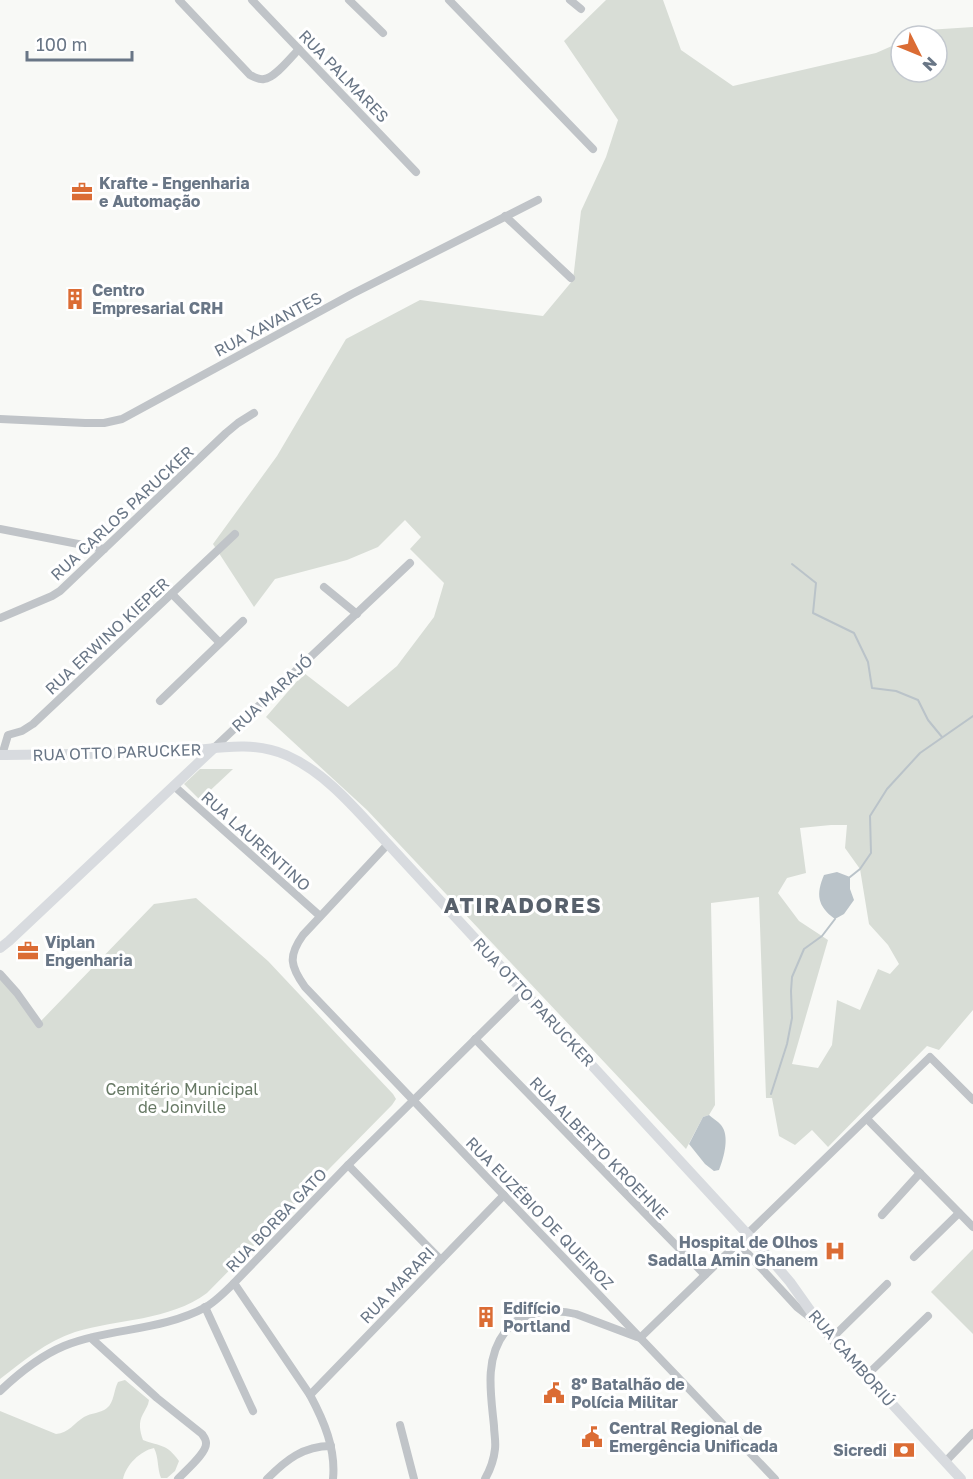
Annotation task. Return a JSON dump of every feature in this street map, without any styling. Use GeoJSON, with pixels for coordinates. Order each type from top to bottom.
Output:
{"type":"FeatureCollection","features":[{"type":"Feature","properties":{"kind":"main road","name":"RUA OTTO PARUCKER"},"geometry":{"type":"LineString","coordinates":[[1,754],[176,752],[247,746],[273,750],[311,769],[334,788],[388,844],[748,1234]]}},
{"type":"Feature","properties":{"kind":"main road","name":"RUA MARAJÓ"},"geometry":{"type":"LineString","coordinates":[[1,947],[214,748]]}},
{"type":"Feature","properties":{"kind":"main road"},"geometry":{"type":"LineString","coordinates":[[176,752],[187,759],[187,774]]}},
{"type":"Feature","properties":{"kind":"main road","name":"RUA CAMBORIÚ"},"geometry":{"type":"LineString","coordinates":[[748,1234],[790,1282],[831,1338],[961,1479]]}},
{"type":"Feature","properties":{"kind":"street"},"geometry":{"type":"LineString","coordinates":[[179,0],[250,75],[256,78],[263,80],[270,78],[299,49]]}},
{"type":"Feature","properties":{"kind":"street","name":"RUA PALMARES"},"geometry":{"type":"LineString","coordinates":[[252,0],[416,172]]}},
{"type":"Feature","properties":{"kind":"street"},"geometry":{"type":"LineString","coordinates":[[449,0],[593,149]]}},
{"type":"Feature","properties":{"kind":"street"},"geometry":{"type":"LineString","coordinates":[[570,0],[581,9]]}},
{"type":"Feature","properties":{"kind":"street"},"geometry":{"type":"LineString","coordinates":[[352,1],[383,33]]}},
{"type":"Feature","properties":{"kind":"street","name":"RUA XAVANTES"},"geometry":{"type":"LineString","coordinates":[[0,419],[104,423],[122,418],[352,294],[538,200]]}},
{"type":"Feature","properties":{"kind":"street"},"geometry":{"type":"LineString","coordinates":[[505,216],[571,278]]}},
{"type":"Feature","properties":{"kind":"street","name":"RUA CARLOS PARUCKER"},"geometry":{"type":"LineString","coordinates":[[0,618],[60,591],[226,433],[254,413]]}},
{"type":"Feature","properties":{"kind":"street"},"geometry":{"type":"LineString","coordinates":[[0,529],[104,549]]}},
{"type":"Feature","properties":{"kind":"street","name":"RUA ERWINO KIEPER"},"geometry":{"type":"LineString","coordinates":[[1,754],[8,735],[22,731],[33,724],[235,534]]}},
{"type":"Feature","properties":{"kind":"street","name":"RUA MARAJÓ"},"geometry":{"type":"LineString","coordinates":[[214,748],[410,563]]}},
{"type":"Feature","properties":{"kind":"street"},"geometry":{"type":"LineString","coordinates":[[324,587],[357,614]]}},
{"type":"Feature","properties":{"kind":"street"},"geometry":{"type":"LineString","coordinates":[[172,594],[220,643]]}},
{"type":"Feature","properties":{"kind":"street"},"geometry":{"type":"LineString","coordinates":[[160,701],[243,621]]}},
{"type":"Feature","properties":{"kind":"street","name":"RUA LAURENTINO"},"geometry":{"type":"LineString","coordinates":[[174,786],[320,916]]}},
{"type":"Feature","properties":{"kind":"street"},"geometry":{"type":"LineString","coordinates":[[320,916],[388,844]]}},
{"type":"Feature","properties":{"kind":"street","name":"RUA EUZÉBIO DE QUEIROZ"},"geometry":{"type":"LineString","coordinates":[[320,916],[296,945],[293,953],[292,963],[295,972],[305,987],[775,1479]]}},
{"type":"Feature","properties":{"kind":"street"},"geometry":{"type":"LineString","coordinates":[[0,974],[39,1024]]}},
{"type":"Feature","properties":{"kind":"street","name":"RUA BORBA GATO"},"geometry":{"type":"LineString","coordinates":[[0,1391],[43,1357],[63,1346],[161,1323],[190,1314],[216,1299],[524,991]]}},
{"type":"Feature","properties":{"kind":"street","name":"RUA ALBERTO KROEHNE"},"geometry":{"type":"LineString","coordinates":[[475,1039],[705,1275]]}},
{"type":"Feature","properties":{"kind":"street"},"geometry":{"type":"LineString","coordinates":[[485,1479],[495,1449],[490,1394],[491,1364],[503,1335],[519,1318],[534,1314],[565,1312],[640,1338],[930,1057],[973,1100]]}},
{"type":"Feature","properties":{"kind":"street"},"geometry":{"type":"LineString","coordinates":[[867,1119],[973,1227]]}},
{"type":"Feature","properties":{"kind":"street"},"geometry":{"type":"LineString","coordinates":[[348,1165],[441,1260]]}},
{"type":"Feature","properties":{"kind":"street"},"geometry":{"type":"LineString","coordinates":[[882,1215],[920,1173]]}},
{"type":"Feature","properties":{"kind":"street","name":"RUA MARARI"},"geometry":{"type":"LineString","coordinates":[[310,1395],[504,1195]]}},
{"type":"Feature","properties":{"kind":"street"},"geometry":{"type":"LineString","coordinates":[[914,1257],[959,1213]]}},
{"type":"Feature","properties":{"kind":"street"},"geometry":{"type":"LineString","coordinates":[[738,1243],[798,1307],[818,1323]]}},
{"type":"Feature","properties":{"kind":"street"},"geometry":{"type":"LineString","coordinates":[[234,1283],[310,1395],[323,1421],[331,1446],[333,1479]]}},
{"type":"Feature","properties":{"kind":"street"},"geometry":{"type":"LineString","coordinates":[[831,1338],[887,1284]]}},
{"type":"Feature","properties":{"kind":"street"},"geometry":{"type":"LineString","coordinates":[[205,1307],[254,1411]]}},
{"type":"Feature","properties":{"kind":"street"},"geometry":{"type":"LineString","coordinates":[[866,1376],[928,1316]]}},
{"type":"Feature","properties":{"kind":"street"},"geometry":{"type":"LineString","coordinates":[[91,1338],[206,1439],[205,1451],[178,1479]]}},
{"type":"Feature","properties":{"kind":"street"},"geometry":{"type":"LineString","coordinates":[[400,1425],[414,1479]]}},
{"type":"Feature","properties":{"kind":"street"},"geometry":{"type":"LineString","coordinates":[[945,1462],[973,1433]]}},
{"type":"Feature","properties":{"kind":"street"},"geometry":{"type":"LineString","coordinates":[[267,1479],[299,1454],[316,1447],[331,1446]]}},
{"type":"Feature","properties":{"kind":"green space"},"geometry":{"type":"Polygon","coordinates":[[[606,0],[663,0],[681,50],[733,86],[876,53],[889,47],[889,84],[949,84],[949,29],[973,27],[973,1010],[939,1050],[927,1046],[828,1147],[812,1130],[795,1145],[779,1136],[772,1098],[766,1098],[759,897],[711,903],[715,1105],[709,1115],[703,1117],[686,1149],[367,810],[266,717],[304,673],[348,707],[397,666],[434,617],[444,583],[410,549],[421,537],[405,520],[378,547],[347,560],[275,579],[254,607],[213,544],[277,456],[346,339],[420,300],[543,316],[573,280],[581,211],[606,157],[618,120],[564,41],[606,0]],[[847,825],[800,828],[806,873],[787,878],[778,893],[799,921],[828,940],[792,1064],[818,1068],[832,1045],[837,1000],[860,1010],[878,969],[890,974],[899,964],[888,945],[869,924],[860,869],[845,848],[847,825]]]}},
{"type":"Feature","properties":{"kind":"green space"},"geometry":{"type":"Polygon","coordinates":[[[200,769],[233,769],[200,800],[184,784],[200,769]]]}},
{"type":"Feature","properties":{"kind":"green space","name":"Cemitério Municipal de Joinville"},"geometry":{"type":"Polygon","coordinates":[[[196,898],[268,961],[396,1099],[207,1293],[192,1302],[160,1314],[91,1328],[65,1336],[35,1352],[0,1379],[0,975],[39,1023],[154,904],[196,898]]]}},
{"type":"Feature","properties":{"kind":"green space"},"geometry":{"type":"Polygon","coordinates":[[[973,1249],[973,1334],[931,1292],[973,1249]]]}},
{"type":"Feature","properties":{"kind":"green space"},"geometry":{"type":"Polygon","coordinates":[[[125,1380],[149,1400],[140,1421],[143,1440],[167,1448],[179,1461],[175,1471],[167,1478],[161,1478],[154,1448],[134,1459],[123,1479],[0,1479],[0,1411],[56,1434],[61,1433],[84,1417],[107,1408],[118,1382],[125,1380]]]}},
{"type":"Feature","properties":{"kind":"shaded area"},"geometry":{"type":"Polygon","coordinates":[[[837,872],[850,877],[850,889],[854,900],[844,914],[835,919],[825,909],[819,894],[824,875],[837,872]]]}},
{"type":"Feature","properties":{"kind":"shaded area"},"geometry":{"type":"Polygon","coordinates":[[[709,1115],[721,1125],[725,1135],[723,1159],[719,1170],[714,1171],[705,1164],[689,1144],[703,1117],[709,1115]]]}},
{"type":"Feature","properties":{"kind":"waterway"},"geometry":{"type":"LineString","coordinates":[[792,564],[816,583],[813,613],[854,633],[868,662],[872,688],[896,691],[918,700],[928,720],[942,737]]}},
{"type":"Feature","properties":{"kind":"waterway"},"geometry":{"type":"LineString","coordinates":[[850,877],[860,869],[871,853],[870,816],[887,789],[920,753],[973,716]]}},
{"type":"Feature","properties":{"kind":"waterway"},"geometry":{"type":"LineString","coordinates":[[771,1094],[787,1044],[792,1018],[792,977],[804,949],[822,936],[835,919]]}},
{"type":"Feature","properties":{"kind":"place","name":"Krafte - Engenharia e Automação"},"geometry":{"type":"Point","coordinates":[82,192]}},
{"type":"Feature","properties":{"kind":"place","name":"Centro Empresarial CRH"},"geometry":{"type":"Point","coordinates":[75,299]}},
{"type":"Feature","properties":{"kind":"place","name":"Viplan Engenharia"},"geometry":{"type":"Point","coordinates":[28,951]}},
{"type":"Feature","properties":{"kind":"place","name":"Hospital de Olhos Sadalla Amin Ghanem"},"geometry":{"type":"Point","coordinates":[835,1251]}},
{"type":"Feature","properties":{"kind":"place","name":"Edifício Portland"},"geometry":{"type":"Point","coordinates":[486,1317]}},
{"type":"Feature","properties":{"kind":"place","name":"8º Batalhão de Polícia Militar"},"geometry":{"type":"Point","coordinates":[554,1393]}},
{"type":"Feature","properties":{"kind":"place","name":"Central Regional de Emergência Unificada"},"geometry":{"type":"Point","coordinates":[592,1437]}},
{"type":"Feature","properties":{"kind":"place","name":"Sicredi"},"geometry":{"type":"Point","coordinates":[904,1450]}},
{"type":"Feature","properties":{"kind":"district","name":"ATIRADORES"},"geometry":{"type":"Point","coordinates":[523,905]}}]}
